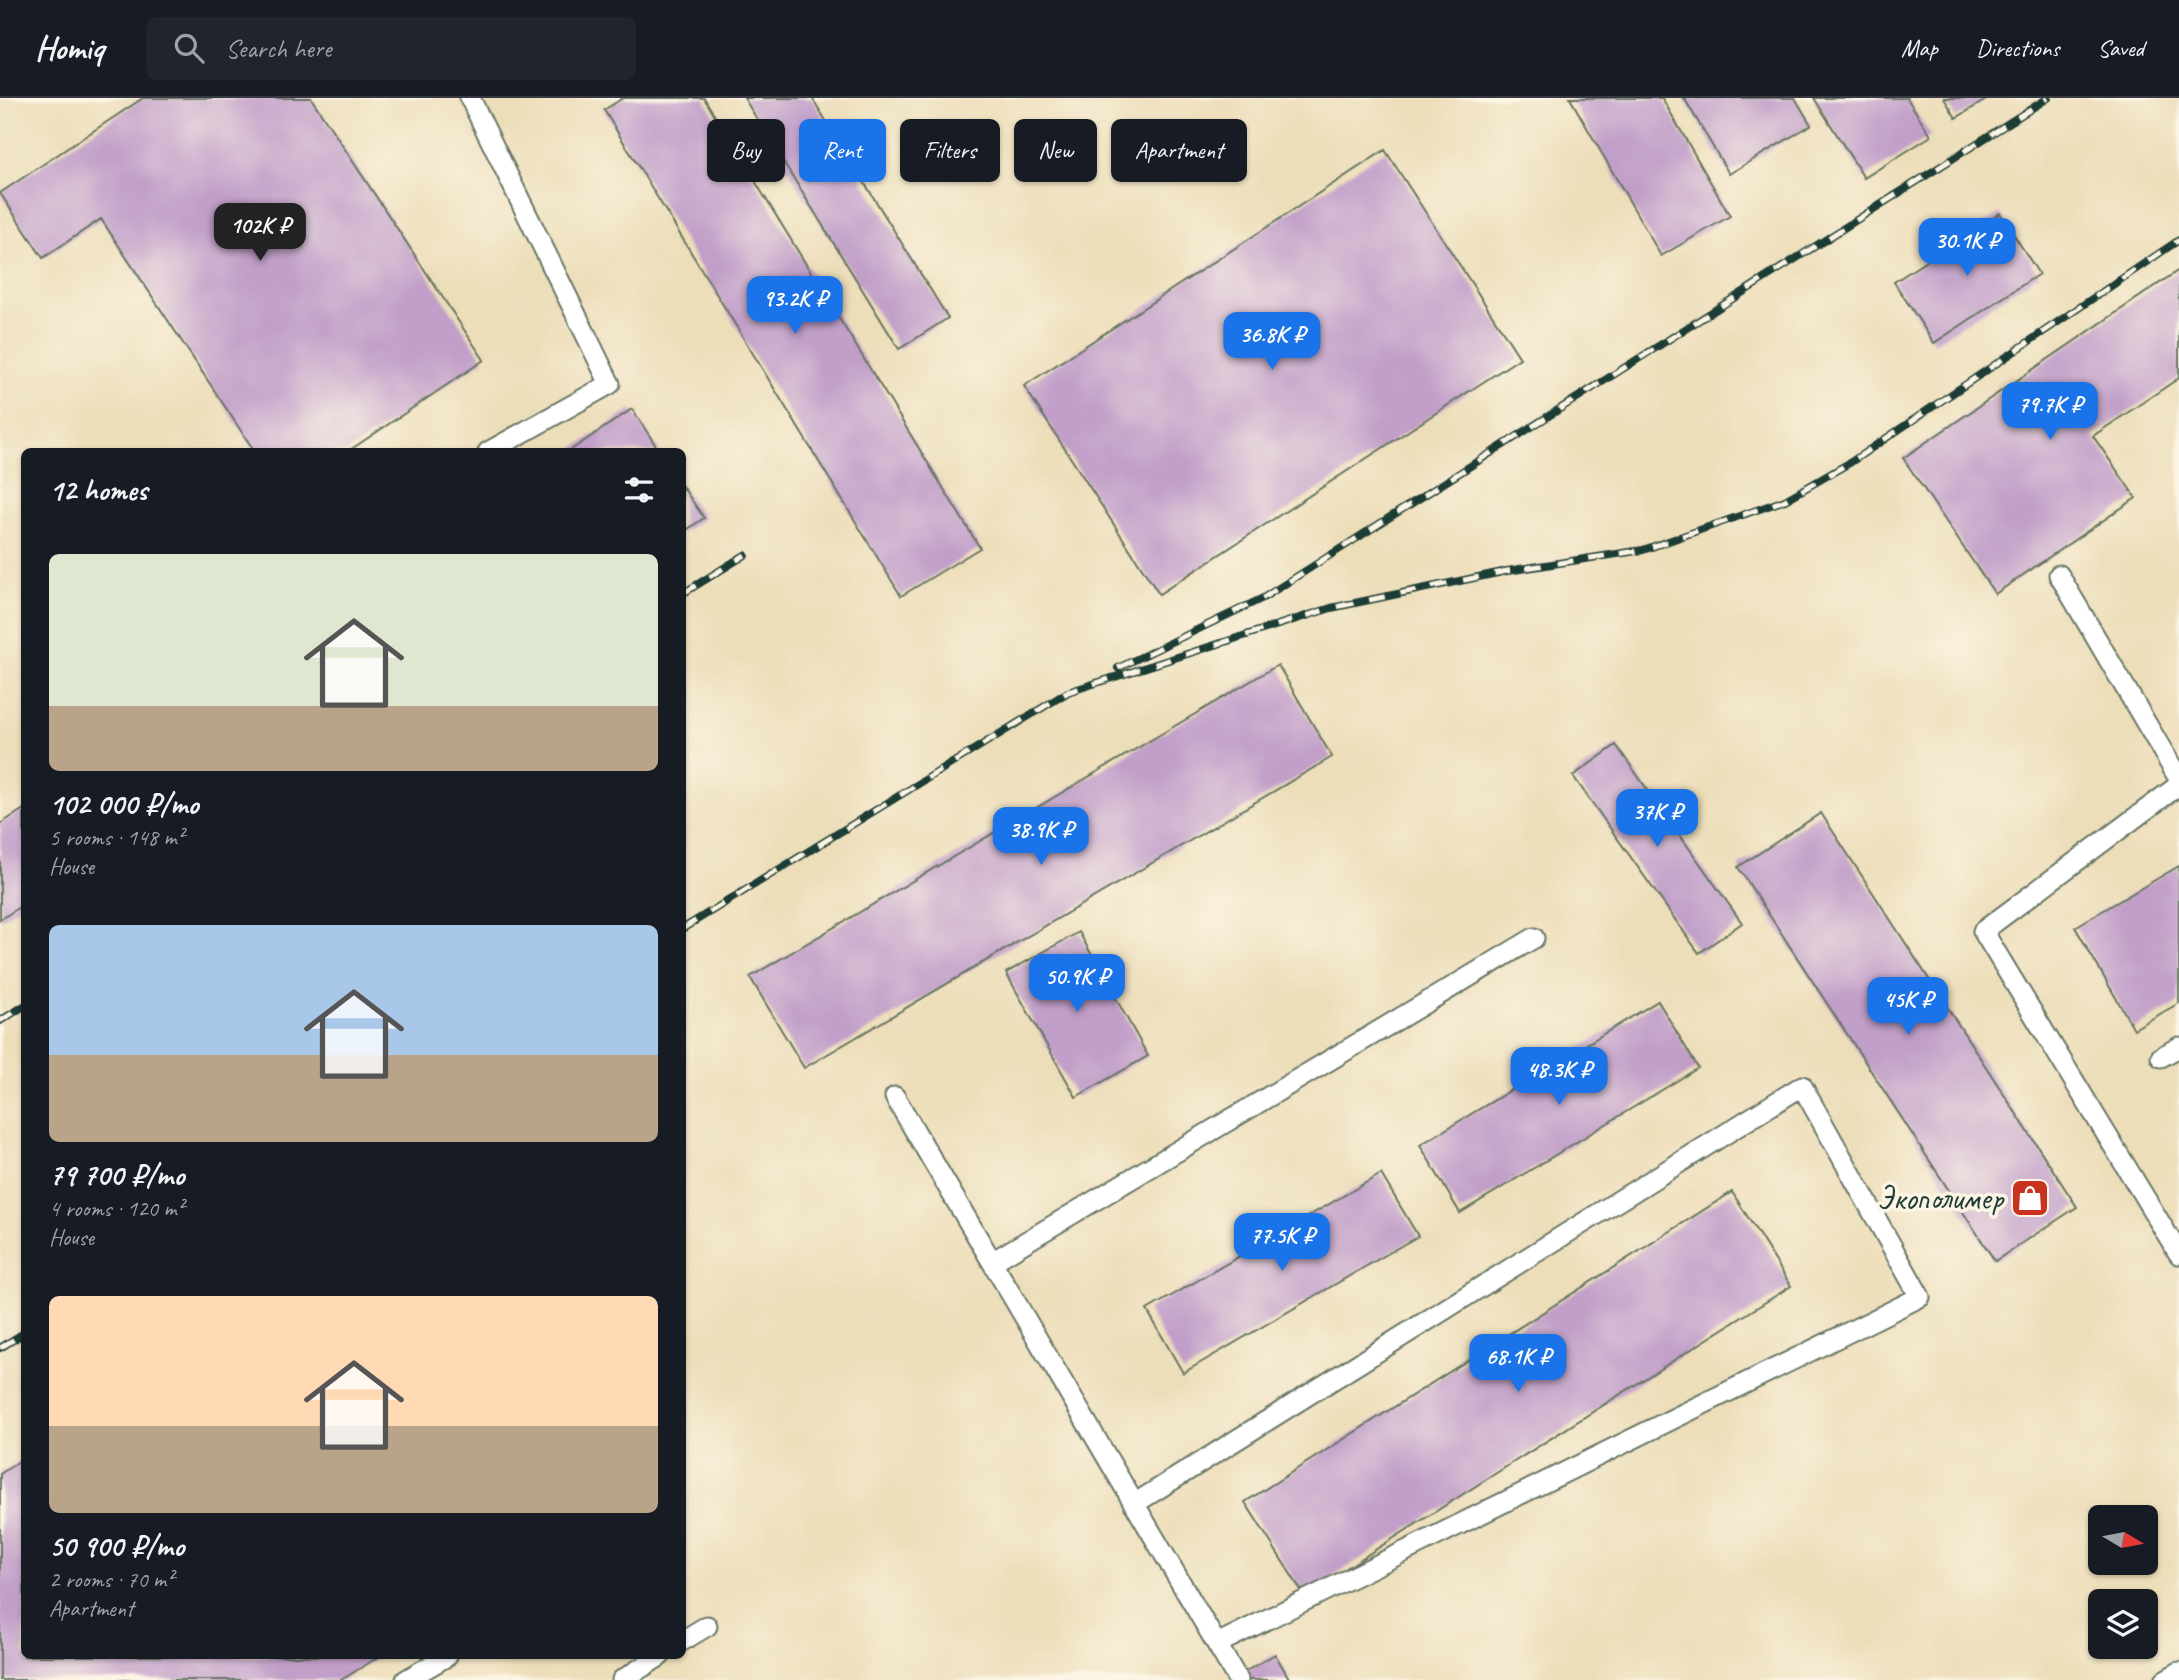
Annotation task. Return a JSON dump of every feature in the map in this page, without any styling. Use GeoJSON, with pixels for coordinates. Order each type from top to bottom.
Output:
{"type":"FeatureCollection","features":[{"type":"Feature","properties":{"kind":"lane"},"geometry":{"type":"LineString","coordinates":[[470,98],[610,384],[495,448]]}},
{"type":"Feature","properties":{"kind":"lane"},"geometry":{"type":"LineString","coordinates":[[2059,575],[2179,779]]}},
{"type":"Feature","properties":{"kind":"lane"},"geometry":{"type":"LineString","coordinates":[[2179,786],[1983,931],[2179,1254]]}},
{"type":"Feature","properties":{"kind":"lane"},"geometry":{"type":"LineString","coordinates":[[992,1262],[1534,938]]}},
{"type":"Feature","properties":{"kind":"lane"},"geometry":{"type":"LineString","coordinates":[[2161,1057],[2179,1047]]}},
{"type":"Feature","properties":{"kind":"lane"},"geometry":{"type":"LineString","coordinates":[[1134,1504],[1802,1086],[1920,1297],[1217,1644]]}},
{"type":"Feature","properties":{"kind":"lane"},"geometry":{"type":"LineString","coordinates":[[895,1097],[1238,1680]]}},
{"type":"Feature","properties":{"kind":"lane"},"geometry":{"type":"LineString","coordinates":[[686,1639],[707,1626]]}},
{"type":"Feature","properties":{"kind":"lane"},"geometry":{"type":"LineString","coordinates":[[406,1680],[442,1659]]}},
{"type":"Feature","properties":{"kind":"lane"},"geometry":{"type":"LineString","coordinates":[[622,1680],[655,1659]]}},
{"type":"Feature","properties":{"kind":"lane"},"geometry":{"type":"LineString","coordinates":[[2165,1680],[2179,1672]]}},
{"type":"Feature","properties":{"kind":"building"},"geometry":{"type":"Polygon","coordinates":[[[143,98],[311,98],[484,360],[353,448],[252,448],[101,219],[43,258],[0,193],[143,98]]]}},
{"type":"Feature","properties":{"kind":"building"},"geometry":{"type":"Polygon","coordinates":[[[623,98],[704,98],[717,119],[707,119],[707,182],[756,182],[980,548],[901,596],[604,110],[623,98]]]}},
{"type":"Feature","properties":{"kind":"building"},"geometry":{"type":"Polygon","coordinates":[[[744,98],[812,98],[825,119],[799,119],[799,182],[864,182],[948,318],[899,349],[785,164],[785,119],[757,119],[744,98]]]}},
{"type":"Feature","properties":{"kind":"building"},"geometry":{"type":"Polygon","coordinates":[[[1570,98],[1662,98],[1730,216],[1661,256],[1570,98]]]}},
{"type":"Feature","properties":{"kind":"building"},"geometry":{"type":"Polygon","coordinates":[[[1684,98],[1795,98],[1811,125],[1729,174],[1684,98]]]}},
{"type":"Feature","properties":{"kind":"building"},"geometry":{"type":"Polygon","coordinates":[[[1814,98],[1907,98],[1931,136],[1864,178],[1814,98]]]}},
{"type":"Feature","properties":{"kind":"building"},"geometry":{"type":"Polygon","coordinates":[[[1944,98],[1989,98],[1956,118],[1944,98]]]}},
{"type":"Feature","properties":{"kind":"building"},"geometry":{"type":"Polygon","coordinates":[[[1385,150],[1520,358],[1159,594],[1024,386],[1385,150]]]}},
{"type":"Feature","properties":{"kind":"building"},"geometry":{"type":"Polygon","coordinates":[[[2000,213],[2039,274],[1934,343],[1894,282],[2000,213]]]}},
{"type":"Feature","properties":{"kind":"building"},"geometry":{"type":"Polygon","coordinates":[[[2179,270],[2179,378],[2093,436],[2136,498],[1995,594],[1903,458],[2179,270]]]}},
{"type":"Feature","properties":{"kind":"building"},"geometry":{"type":"Polygon","coordinates":[[[632,409],[657,448],[574,448],[632,409]]]}},
{"type":"Feature","properties":{"kind":"building"},"geometry":{"type":"Polygon","coordinates":[[[686,492],[704,518],[686,530],[686,492]]]}},
{"type":"Feature","properties":{"kind":"building"},"geometry":{"type":"Polygon","coordinates":[[[1278,665],[1332,757],[804,1068],[750,977],[1278,665]]]}},
{"type":"Feature","properties":{"kind":"building"},"geometry":{"type":"Polygon","coordinates":[[[1616,745],[1742,923],[1699,953],[1573,776],[1616,745]]]}},
{"type":"Feature","properties":{"kind":"building"},"geometry":{"type":"Polygon","coordinates":[[[21,811],[21,906],[0,920],[0,824],[21,811]]]}},
{"type":"Feature","properties":{"kind":"building"},"geometry":{"type":"Polygon","coordinates":[[[1821,813],[2077,1207],[1995,1261],[1738,867],[1821,813]]]}},
{"type":"Feature","properties":{"kind":"building"},"geometry":{"type":"Polygon","coordinates":[[[2179,866],[2179,1003],[2134,1029],[2075,927],[2179,866]]]}},
{"type":"Feature","properties":{"kind":"building"},"geometry":{"type":"Polygon","coordinates":[[[1079,932],[1148,1056],[1076,1097],[1006,973],[1079,932]]]}},
{"type":"Feature","properties":{"kind":"building"},"geometry":{"type":"Polygon","coordinates":[[[1658,1001],[1698,1068],[1460,1213],[1420,1145],[1658,1001]]]}},
{"type":"Feature","properties":{"kind":"building"},"geometry":{"type":"Polygon","coordinates":[[[1381,1174],[1418,1236],[1183,1373],[1147,1310],[1381,1174]]]}},
{"type":"Feature","properties":{"kind":"building"},"geometry":{"type":"Polygon","coordinates":[[[1732,1192],[1791,1286],[1304,1595],[1245,1502],[1732,1192]]]}},
{"type":"Feature","properties":{"kind":"building"},"geometry":{"type":"Polygon","coordinates":[[[21,1460],[21,1659],[375,1659],[341,1680],[0,1680],[0,1474],[21,1460]]]}},
{"type":"Feature","properties":{"kind":"building"},"geometry":{"type":"Polygon","coordinates":[[[1275,1654],[1290,1680],[1245,1680],[1241,1674],[1275,1654]]]}},
{"type":"Feature","properties":{"kind":"railway"},"geometry":{"type":"LineString","coordinates":[[1118,668],[1263,598],[2048,98]]}},
{"type":"Feature","properties":{"kind":"railway"},"geometry":{"type":"LineString","coordinates":[[686,927],[1068,692],[1331,608],[1507,571],[1643,550],[1785,500],[1851,462],[2179,240]]}},
{"type":"Feature","properties":{"kind":"railway"},"geometry":{"type":"LineString","coordinates":[[686,592],[745,555]]}},
{"type":"Feature","properties":{"kind":"railway"},"geometry":{"type":"LineString","coordinates":[[0,1021],[21,1008]]}},
{"type":"Feature","properties":{"kind":"railway"},"geometry":{"type":"LineString","coordinates":[[0,1348],[21,1335]]}},
{"type":"Feature","properties":{"kind":"place","name":"Экополимер"},"geometry":{"type":"Point","coordinates":[2030,1198]}}]}
